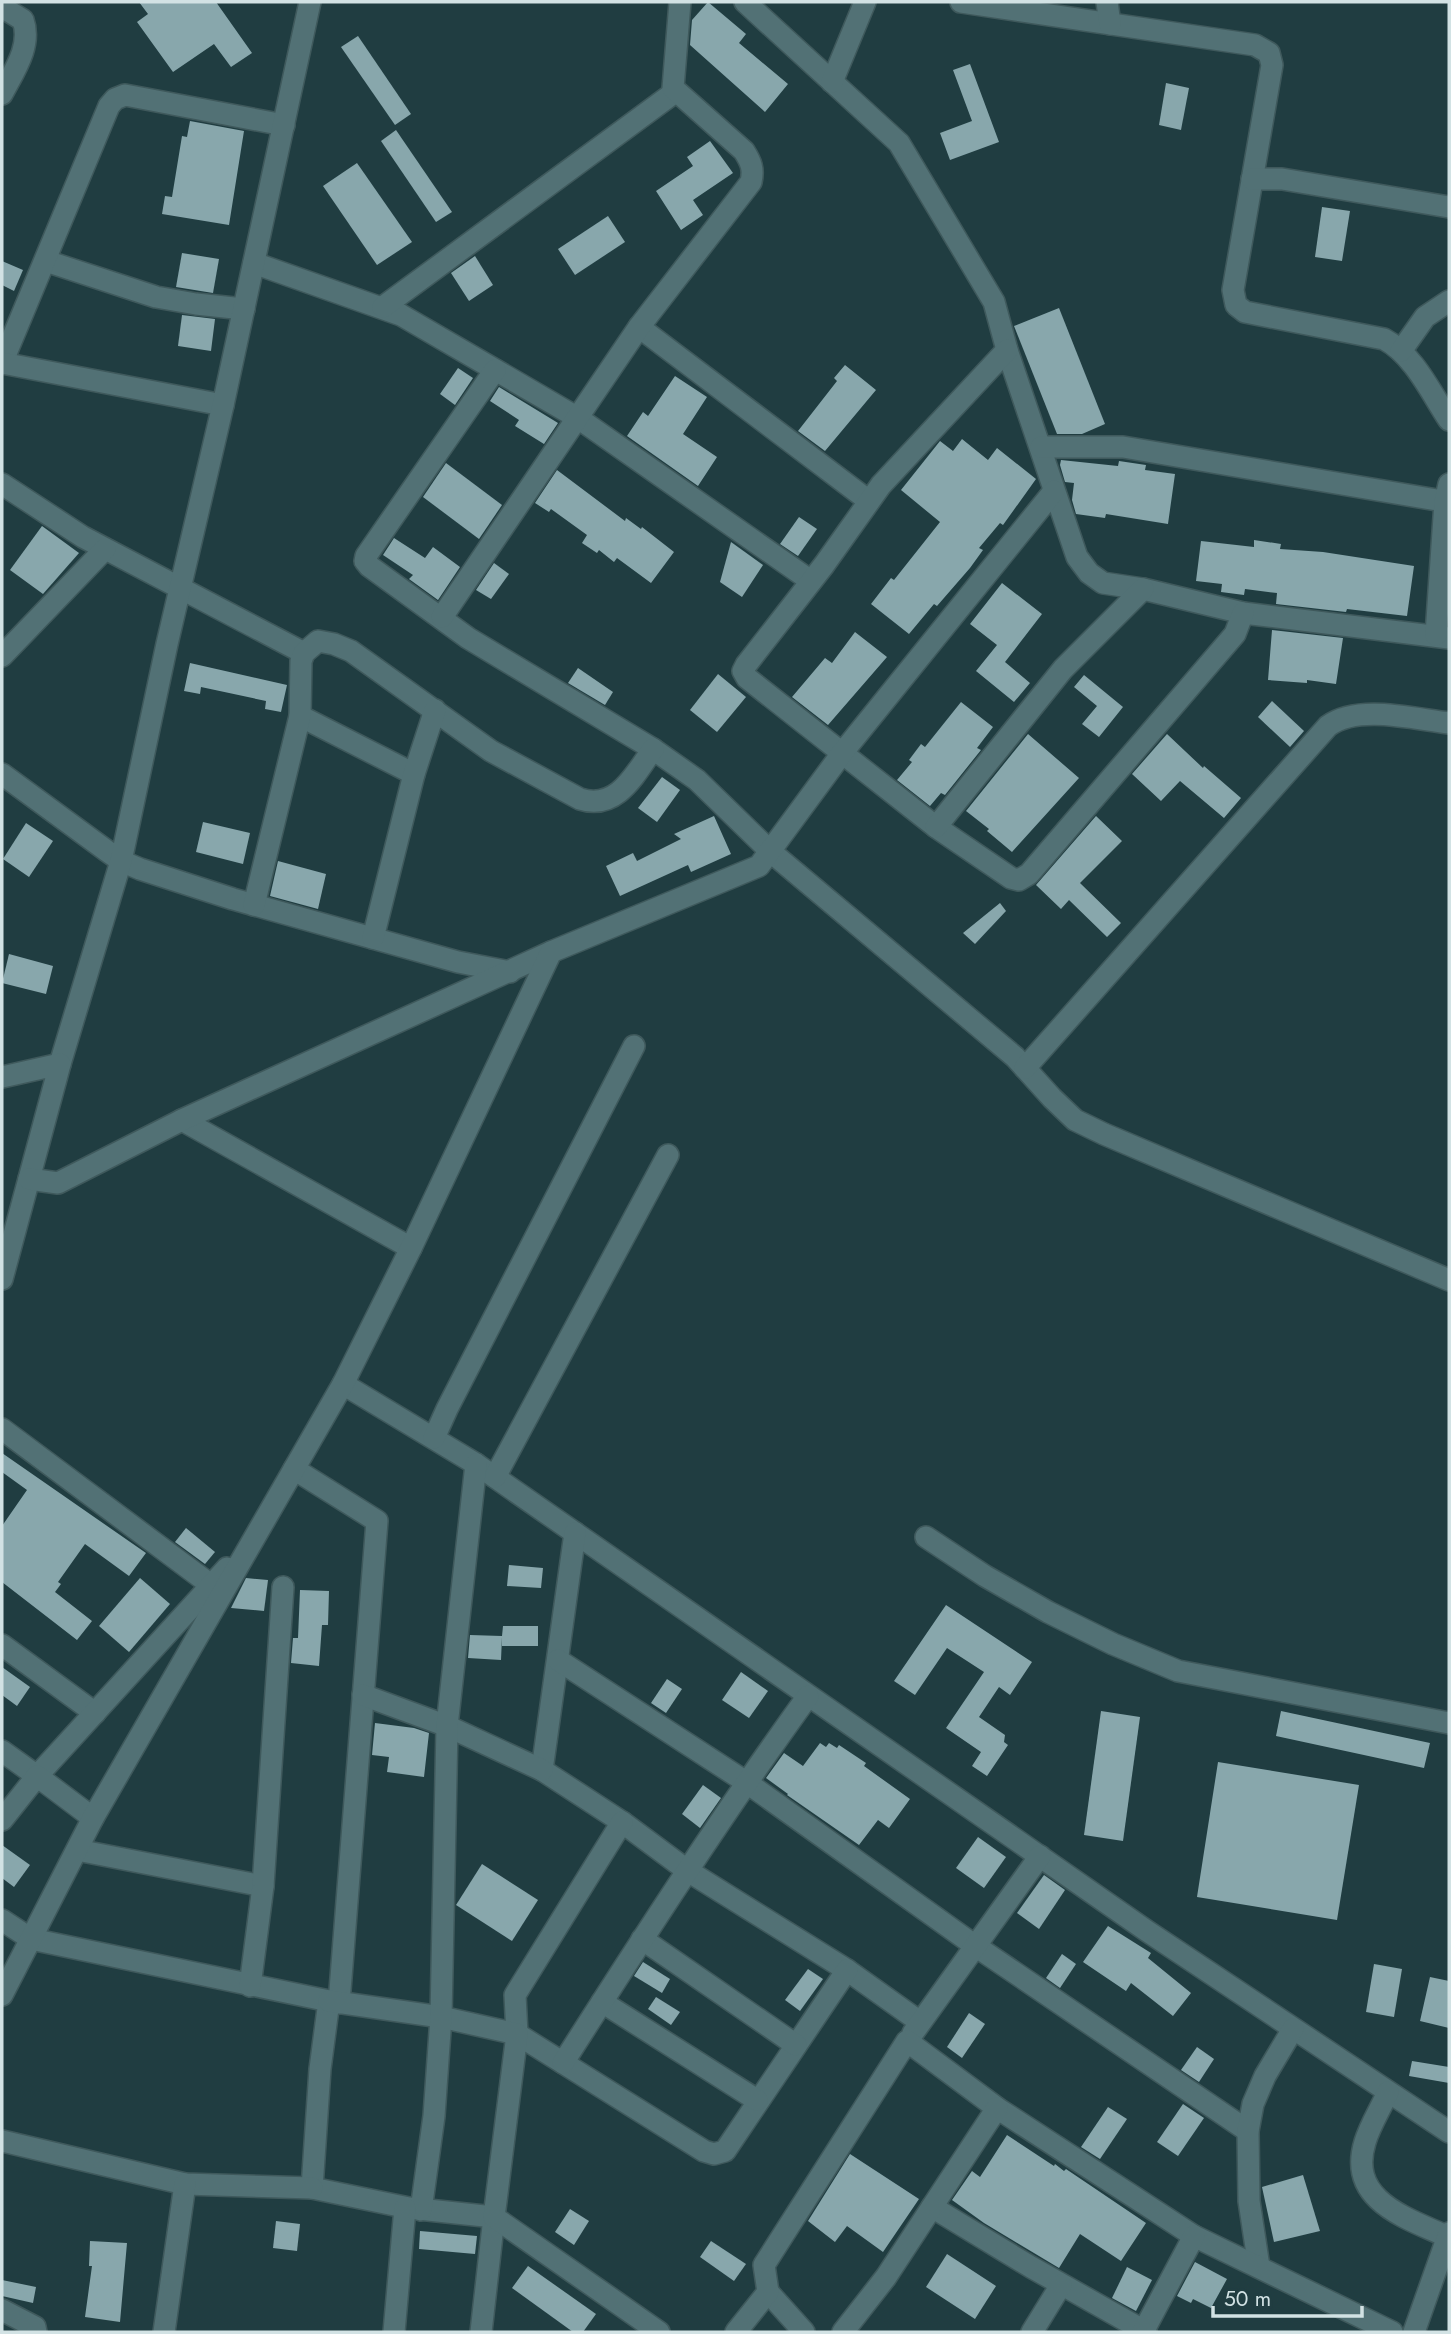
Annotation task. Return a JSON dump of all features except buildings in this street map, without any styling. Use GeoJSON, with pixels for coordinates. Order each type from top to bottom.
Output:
{"type":"FeatureCollection","features":[{"type":"Feature","properties":{"kind":"street"},"geometry":{"type":"LineString","coordinates":[[2,1279],[60,1064],[121,861],[310,2]]}},
{"type":"Feature","properties":{"kind":"street"},"geometry":{"type":"LineString","coordinates":[[442,617],[639,327],[751,182],[751,163],[744,151],[675,92],[671,83],[680,2]]}},
{"type":"Feature","properties":{"kind":"street"},"geometry":{"type":"LineString","coordinates":[[745,2],[899,143],[994,302],[1007,350],[1077,557],[1089,573],[1103,583],[1143,589],[1243,613],[1442,636],[1448,496],[1123,447],[1041,447]]}},
{"type":"Feature","properties":{"kind":"street"},"geometry":{"type":"LineString","coordinates":[[832,82],[865,2]]}},
{"type":"Feature","properties":{"kind":"street"},"geometry":{"type":"LineString","coordinates":[[961,2],[1255,45],[1269,53],[1272,65],[1233,290],[1236,305],[1245,312],[1384,339],[1401,351],[1449,420]]}},
{"type":"Feature","properties":{"kind":"street"},"geometry":{"type":"LineString","coordinates":[[1107,2],[1110,24]]}},
{"type":"Feature","properties":{"kind":"street"},"geometry":{"type":"LineString","coordinates":[[2,7],[23,20],[26,35],[23,51],[2,94]]}},
{"type":"Feature","properties":{"kind":"street"},"geometry":{"type":"LineString","coordinates":[[383,307],[675,92]]}},
{"type":"Feature","properties":{"kind":"street"},"geometry":{"type":"LineString","coordinates":[[223,405],[2,363],[109,106],[115,99],[125,95],[284,125]]}},
{"type":"Feature","properties":{"kind":"street"},"geometry":{"type":"LineString","coordinates":[[1252,179],[1282,179],[1449,207]]}},
{"type":"Feature","properties":{"kind":"street"},"geometry":{"type":"LineString","coordinates":[[46,261],[156,296],[244,309]]}},
{"type":"Feature","properties":{"kind":"street"},"geometry":{"type":"LineString","coordinates":[[254,263],[401,315],[578,418],[811,581]]}},
{"type":"Feature","properties":{"kind":"street"},"geometry":{"type":"LineString","coordinates":[[1401,351],[1425,317],[1449,301]]}},
{"type":"Feature","properties":{"kind":"street"},"geometry":{"type":"LineString","coordinates":[[639,327],[869,500]]}},
{"type":"Feature","properties":{"kind":"street"},"geometry":{"type":"LineString","coordinates":[[1007,350],[869,500],[743,671],[753,684],[936,827],[1011,878],[1024,878],[1235,634],[1243,613]]}},
{"type":"Feature","properties":{"kind":"street"},"geometry":{"type":"LineString","coordinates":[[495,370],[366,556],[365,561],[373,570],[468,638],[653,748],[696,780],[771,852],[1025,1068],[1075,1120],[1449,1280]]}},
{"type":"Feature","properties":{"kind":"street"},"geometry":{"type":"LineString","coordinates":[[2,484],[83,537],[303,653]]}},
{"type":"Feature","properties":{"kind":"street"},"geometry":{"type":"LineString","coordinates":[[29,1179],[58,1182],[182,1120],[551,952],[759,866],[843,752],[1054,491]]}},
{"type":"Feature","properties":{"kind":"street"},"geometry":{"type":"LineString","coordinates":[[6,645],[105,549]]}},
{"type":"Feature","properties":{"kind":"street"},"geometry":{"type":"LineString","coordinates":[[936,827],[1063,669],[1143,589]]}},
{"type":"Feature","properties":{"kind":"street"},"geometry":{"type":"LineString","coordinates":[[254,905],[300,716],[303,653],[318,641],[351,651],[491,751],[580,799],[590,802],[606,800],[621,793],[653,748]]}},
{"type":"Feature","properties":{"kind":"street"},"geometry":{"type":"LineString","coordinates":[[373,938],[414,774],[435,710]]}},
{"type":"Feature","properties":{"kind":"street"},"geometry":{"type":"LineString","coordinates":[[1025,1068],[1328,726],[1336,720],[1357,714],[1449,723]]}},
{"type":"Feature","properties":{"kind":"street"},"geometry":{"type":"LineString","coordinates":[[300,716],[414,774]]}},
{"type":"Feature","properties":{"kind":"street"},"geometry":{"type":"LineString","coordinates":[[2,774],[121,861],[254,905],[458,962],[510,972]]}},
{"type":"Feature","properties":{"kind":"street"},"geometry":{"type":"LineString","coordinates":[[2,1995],[93,1818],[342,1384],[411,1248],[551,952]]}},
{"type":"Feature","properties":{"kind":"street"},"geometry":{"type":"LineString","coordinates":[[434,1438],[446,1409],[635,1046]]}},
{"type":"Feature","properties":{"kind":"street"},"geometry":{"type":"LineString","coordinates":[[2,1077],[60,1064]]}},
{"type":"Feature","properties":{"kind":"street"},"geometry":{"type":"LineString","coordinates":[[182,1120],[411,1248]]}},
{"type":"Feature","properties":{"kind":"street"},"geometry":{"type":"LineString","coordinates":[[495,1477],[668,1155]]}},
{"type":"Feature","properties":{"kind":"street"},"geometry":{"type":"LineString","coordinates":[[342,1384],[476,1464],[1147,1931],[1449,2132]]}},
{"type":"Feature","properties":{"kind":"street"},"geometry":{"type":"LineString","coordinates":[[2,1429],[211,1585]]}},
{"type":"Feature","properties":{"kind":"street"},"geometry":{"type":"LineString","coordinates":[[394,2332],[413,2209],[434,2116],[441,2017],[447,1726],[476,1464]]}},
{"type":"Feature","properties":{"kind":"street"},"geometry":{"type":"LineString","coordinates":[[294,1469],[377,1521],[334,2002],[320,2069],[312,2188]]}},
{"type":"Feature","properties":{"kind":"street"},"geometry":{"type":"LineString","coordinates":[[542,1770],[575,1533]]}},
{"type":"Feature","properties":{"kind":"street"},"geometry":{"type":"LineString","coordinates":[[926,1537],[985,1576],[1048,1612],[1112,1644],[1178,1671],[1449,1723]]}},
{"type":"Feature","properties":{"kind":"street"},"geometry":{"type":"LineString","coordinates":[[2,1820],[37,1776],[254,1538]]}},
{"type":"Feature","properties":{"kind":"street"},"geometry":{"type":"LineString","coordinates":[[250,1986],[263,1886],[283,1587]]}},
{"type":"Feature","properties":{"kind":"street"},"geometry":{"type":"LineString","coordinates":[[4,1650],[95,1713]]}},
{"type":"Feature","properties":{"kind":"street"},"geometry":{"type":"LineString","coordinates":[[558,1660],[746,1782],[974,1945],[1248,2131]]}},
{"type":"Feature","properties":{"kind":"street"},"geometry":{"type":"LineString","coordinates":[[363,1695],[447,1726],[542,1770],[622,1822],[688,1871],[847,1970],[920,2022]]}},
{"type":"Feature","properties":{"kind":"street"},"geometry":{"type":"LineString","coordinates":[[564,2063],[642,1938],[746,1782],[808,1696]]}},
{"type":"Feature","properties":{"kind":"street"},"geometry":{"type":"LineString","coordinates":[[2,1751],[93,1818]]}},
{"type":"Feature","properties":{"kind":"street"},"geometry":{"type":"LineString","coordinates":[[481,2332],[517,2034],[515,1995],[622,1822]]}},
{"type":"Feature","properties":{"kind":"street"},"geometry":{"type":"LineString","coordinates":[[77,1850],[263,1886]]}},
{"type":"Feature","properties":{"kind":"street"},"geometry":{"type":"LineString","coordinates":[[804,2332],[768,2292],[764,2265],[907,2041],[1040,1856]]}},
{"type":"Feature","properties":{"kind":"street"},"geometry":{"type":"LineString","coordinates":[[2,1920],[31,1939],[250,1986],[334,2002],[441,2017],[517,2034],[704,2151],[714,2154],[724,2151],[847,1970]]}},
{"type":"Feature","properties":{"kind":"street"},"geometry":{"type":"LineString","coordinates":[[642,1938],[796,2045]]}},
{"type":"Feature","properties":{"kind":"street"},"geometry":{"type":"LineString","coordinates":[[602,2002],[757,2100]]}},
{"type":"Feature","properties":{"kind":"street"},"geometry":{"type":"LineString","coordinates":[[1259,2267],[1250,2201],[1248,2131],[1253,2104],[1261,2085],[1293,2029]]}},
{"type":"Feature","properties":{"kind":"street"},"geometry":{"type":"LineString","coordinates":[[907,2041],[997,2108],[1194,2236],[1392,2332]]}},
{"type":"Feature","properties":{"kind":"street"},"geometry":{"type":"LineString","coordinates":[[1388,2092],[1365,2143],[1362,2164],[1368,2186],[1377,2200],[1388,2208],[1448,2235],[1414,2332]]}},
{"type":"Feature","properties":{"kind":"street"},"geometry":{"type":"LineString","coordinates":[[843,2332],[886,2277],[997,2108]]}},
{"type":"Feature","properties":{"kind":"street"},"geometry":{"type":"LineString","coordinates":[[2,2141],[186,2184],[312,2188],[413,2209],[494,2217],[659,2332]]}},
{"type":"Feature","properties":{"kind":"street"},"geometry":{"type":"LineString","coordinates":[[164,2332],[186,2184]]}},
{"type":"Feature","properties":{"kind":"street"},"geometry":{"type":"LineString","coordinates":[[932,2207],[1145,2332],[1194,2236]]}},
{"type":"Feature","properties":{"kind":"street"},"geometry":{"type":"LineString","coordinates":[[1032,2332],[1061,2284]]}},
{"type":"Feature","properties":{"kind":"street"},"geometry":{"type":"LineString","coordinates":[[736,2332],[768,2292]]}},
{"type":"Feature","properties":{"kind":"street"},"geometry":{"type":"LineString","coordinates":[[2,2310],[35,2327],[36,2332]]}}]}
